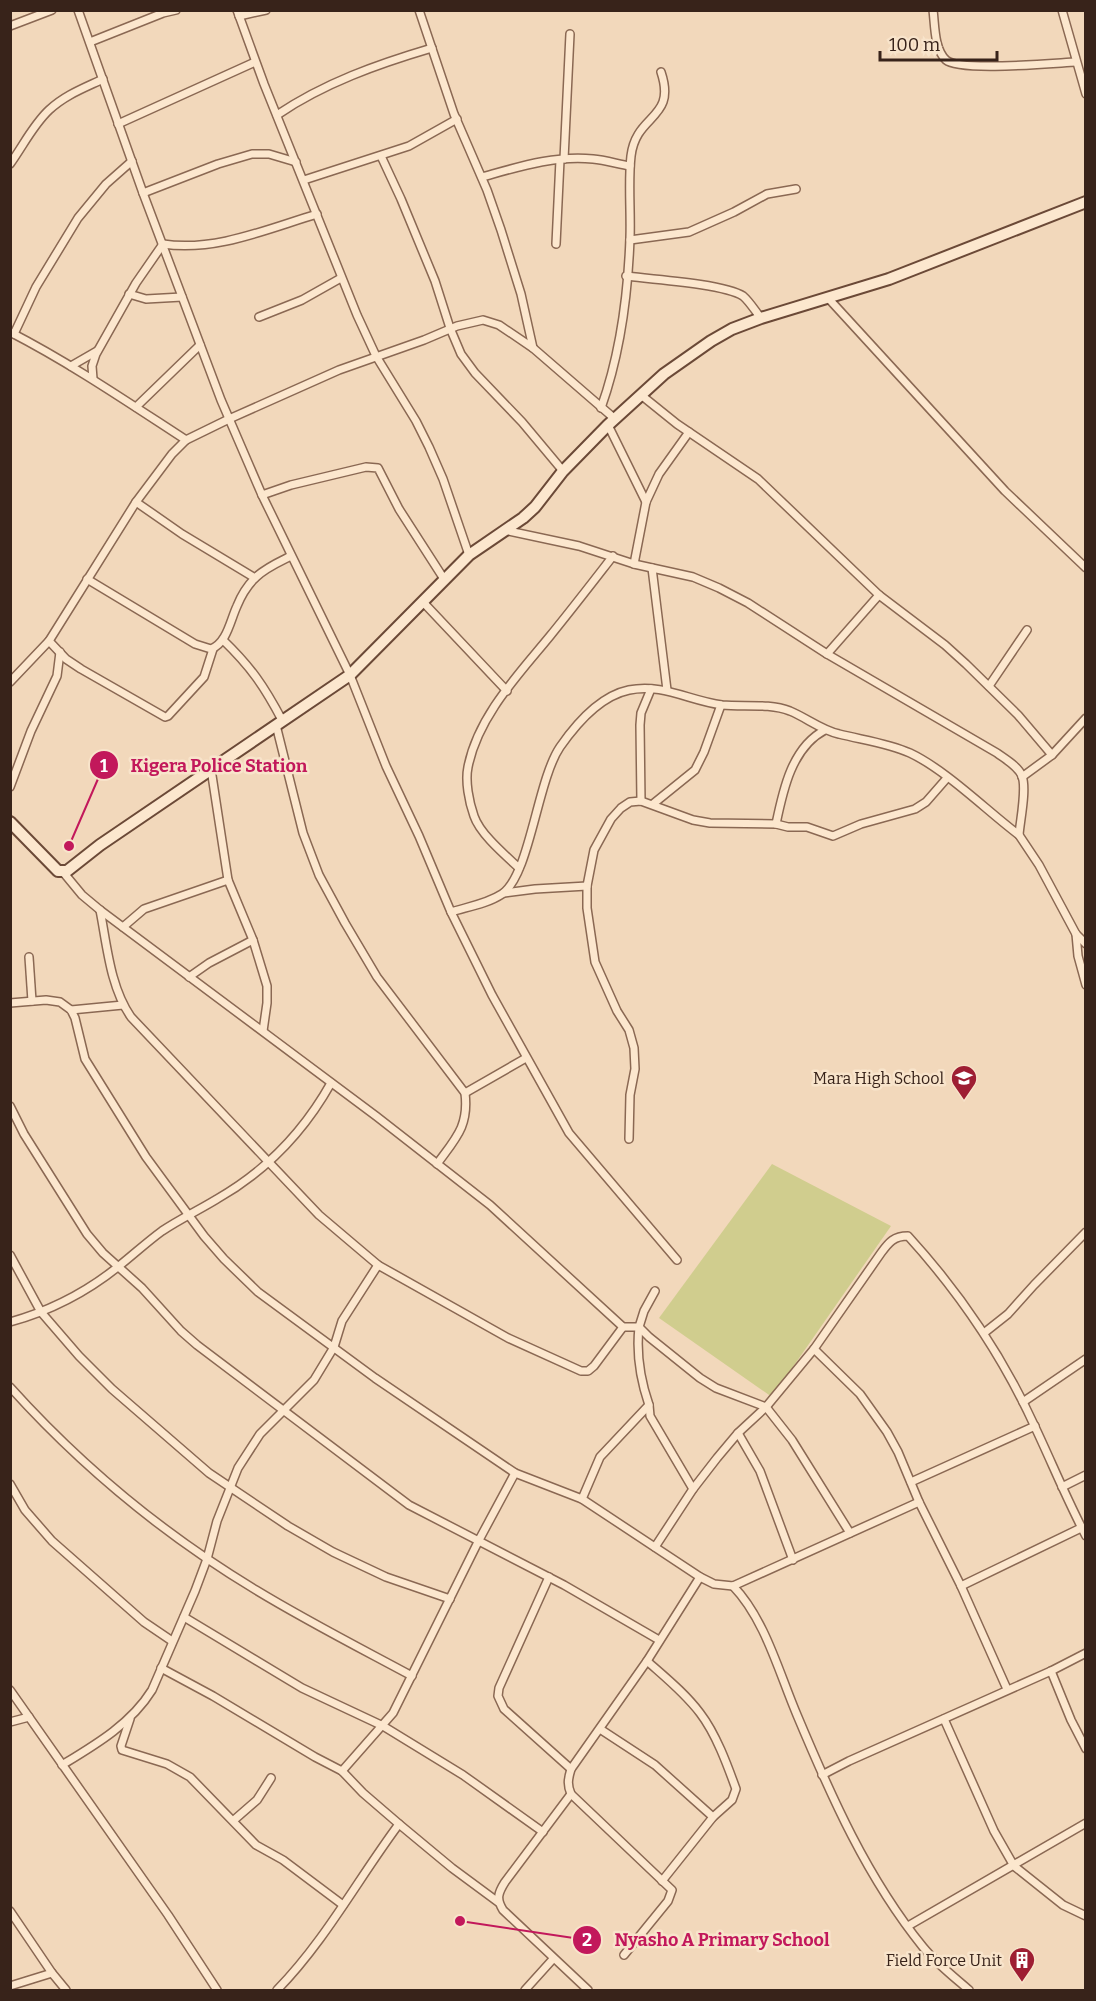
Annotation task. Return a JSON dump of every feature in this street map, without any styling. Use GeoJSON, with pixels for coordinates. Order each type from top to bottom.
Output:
{"type":"FeatureCollection","features":[{"type":"Feature","properties":{"kind":"street"},"geometry":{"type":"LineString","coordinates":[[10,26],[52,10]]}},
{"type":"Feature","properties":{"kind":"street"},"geometry":{"type":"LineString","coordinates":[[78,10],[143,193],[229,419],[262,495],[350,675],[386,766],[451,912],[526,1058],[569,1133],[677,1260]]}},
{"type":"Feature","properties":{"kind":"street"},"geometry":{"type":"LineString","coordinates":[[90,42],[176,10]]}},
{"type":"Feature","properties":{"kind":"street"},"geometry":{"type":"LineString","coordinates":[[266,10],[238,13],[255,62],[304,180],[341,278],[376,356],[416,421],[429,447],[443,479],[469,555]]}},
{"type":"Feature","properties":{"kind":"street"},"geometry":{"type":"LineString","coordinates":[[419,10],[457,119],[482,177],[521,294],[533,348]]}},
{"type":"Feature","properties":{"kind":"street"},"geometry":{"type":"LineString","coordinates":[[933,10],[937,41],[944,58],[953,64],[1016,65],[1076,62]]}},
{"type":"Feature","properties":{"kind":"street"},"geometry":{"type":"LineString","coordinates":[[1062,10],[1086,94]]}},
{"type":"Feature","properties":{"kind":"street"},"geometry":{"type":"LineString","coordinates":[[556,244],[570,34]]}},
{"type":"Feature","properties":{"kind":"street"},"geometry":{"type":"LineString","coordinates":[[277,115],[309,94],[334,83],[432,48]]}},
{"type":"Feature","properties":{"kind":"street"},"geometry":{"type":"LineString","coordinates":[[118,124],[255,62]]}},
{"type":"Feature","properties":{"kind":"street"},"geometry":{"type":"LineString","coordinates":[[601,408],[608,389],[618,344],[630,240],[630,166],[633,142],[665,100],[666,91],[661,72]]}},
{"type":"Feature","properties":{"kind":"street"},"geometry":{"type":"LineString","coordinates":[[10,164],[47,111],[71,93],[103,79]]}},
{"type":"Feature","properties":{"kind":"street"},"geometry":{"type":"LineString","coordinates":[[304,180],[381,156],[429,136],[457,119]]}},
{"type":"Feature","properties":{"kind":"street"},"geometry":{"type":"LineString","coordinates":[[143,193],[218,164],[252,154],[269,153],[296,162]]}},
{"type":"Feature","properties":{"kind":"street"},"geometry":{"type":"LineString","coordinates":[[381,156],[435,281],[461,354],[564,471]]}},
{"type":"Feature","properties":{"kind":"street"},"geometry":{"type":"LineString","coordinates":[[482,177],[537,162],[562,159],[593,159],[630,166]]}},
{"type":"Feature","properties":{"kind":"street"},"geometry":{"type":"LineString","coordinates":[[132,161],[106,184],[78,218],[36,287],[12,333],[93,379],[186,440]]}},
{"type":"Feature","properties":{"kind":"street"},"geometry":{"type":"LineString","coordinates":[[630,240],[689,232],[767,194],[796,189]]}},
{"type":"Feature","properties":{"kind":"street"},"geometry":{"type":"LineString","coordinates":[[63,872],[350,675],[469,555],[524,518],[564,471],[611,422],[683,358],[732,329],[927,265],[1086,202]]}},
{"type":"Feature","properties":{"kind":"street"},"geometry":{"type":"LineString","coordinates":[[163,244],[211,245],[317,214]]}},
{"type":"Feature","properties":{"kind":"street"},"geometry":{"type":"LineString","coordinates":[[93,379],[92,366],[97,351],[106,339],[129,294],[163,244]]}},
{"type":"Feature","properties":{"kind":"street"},"geometry":{"type":"LineString","coordinates":[[626,276],[673,281],[734,292],[747,300],[761,318]]}},
{"type":"Feature","properties":{"kind":"street"},"geometry":{"type":"LineString","coordinates":[[259,317],[302,300],[341,278]]}},
{"type":"Feature","properties":{"kind":"street"},"geometry":{"type":"LineString","coordinates":[[129,294],[146,299],[183,297]]}},
{"type":"Feature","properties":{"kind":"street"},"geometry":{"type":"LineString","coordinates":[[829,299],[1005,491],[1086,568]]}},
{"type":"Feature","properties":{"kind":"street"},"geometry":{"type":"LineString","coordinates":[[12,677],[49,641],[136,502],[164,463],[186,440],[339,370],[424,340],[450,328],[477,321],[493,322],[509,330],[601,408],[611,422],[646,502]]}},
{"type":"Feature","properties":{"kind":"street"},"geometry":{"type":"LineString","coordinates":[[136,407],[200,345]]}},
{"type":"Feature","properties":{"kind":"street"},"geometry":{"type":"LineString","coordinates":[[71,366],[97,351]]}},
{"type":"Feature","properties":{"kind":"street"},"geometry":{"type":"LineString","coordinates":[[641,395],[689,432],[758,479],[879,595],[945,645],[989,686],[1018,715],[1052,755]]}},
{"type":"Feature","properties":{"kind":"street"},"geometry":{"type":"LineString","coordinates":[[634,564],[646,502],[659,474],[689,432]]}},
{"type":"Feature","properties":{"kind":"street"},"geometry":{"type":"LineString","coordinates":[[262,495],[291,485],[374,466],[378,468],[399,508],[444,579]]}},
{"type":"Feature","properties":{"kind":"street"},"geometry":{"type":"LineString","coordinates":[[136,502],[182,534],[255,578]]}},
{"type":"Feature","properties":{"kind":"street"},"geometry":{"type":"LineString","coordinates":[[504,530],[579,546],[634,564],[693,577],[748,603],[827,654],[997,753],[1014,766],[1023,777],[1019,835]]}},
{"type":"Feature","properties":{"kind":"street"},"geometry":{"type":"LineString","coordinates":[[49,641],[69,661],[92,676],[158,715],[166,717],[201,681],[213,649],[223,640],[244,592],[255,578],[269,567],[291,556]]}},
{"type":"Feature","properties":{"kind":"street"},"geometry":{"type":"LineString","coordinates":[[519,868],[502,853],[475,819],[469,795],[467,769],[474,745],[489,716],[507,691],[613,556]]}},
{"type":"Feature","properties":{"kind":"street"},"geometry":{"type":"LineString","coordinates":[[652,568],[667,690]]}},
{"type":"Feature","properties":{"kind":"street"},"geometry":{"type":"LineString","coordinates":[[87,579],[195,644],[213,649]]}},
{"type":"Feature","properties":{"kind":"street"},"geometry":{"type":"LineString","coordinates":[[827,654],[879,595]]}},
{"type":"Feature","properties":{"kind":"street"},"geometry":{"type":"LineString","coordinates":[[422,601],[507,691]]}},
{"type":"Feature","properties":{"kind":"street"},"geometry":{"type":"LineString","coordinates":[[989,686],[1027,630]]}},
{"type":"Feature","properties":{"kind":"street"},"geometry":{"type":"LineString","coordinates":[[223,640],[256,675],[279,722],[303,833],[319,875],[377,977],[465,1093],[467,1110],[464,1125],[437,1164]]}},
{"type":"Feature","properties":{"kind":"street"},"geometry":{"type":"LineString","coordinates":[[10,787],[31,731],[55,683],[59,672],[60,652]]}},
{"type":"Feature","properties":{"kind":"street"},"geometry":{"type":"LineString","coordinates":[[641,801],[640,725],[651,689]]}},
{"type":"Feature","properties":{"kind":"street"},"geometry":{"type":"LineString","coordinates":[[504,893],[519,868],[547,773],[559,749],[575,727],[594,708],[613,696],[628,690],[667,690],[721,705],[769,706],[789,711],[825,730],[910,753],[947,778],[1019,835],[1039,865],[1076,934],[1086,944]]}},
{"type":"Feature","properties":{"kind":"street"},"geometry":{"type":"LineString","coordinates":[[653,804],[695,770],[721,705]]}},
{"type":"Feature","properties":{"kind":"street"},"geometry":{"type":"LineString","coordinates":[[1023,777],[1052,755],[1086,718]]}},
{"type":"Feature","properties":{"kind":"street"},"geometry":{"type":"LineString","coordinates":[[776,824],[787,781],[796,762],[809,741],[825,730]]}},
{"type":"Feature","properties":{"kind":"street"},"geometry":{"type":"LineString","coordinates":[[211,769],[228,880],[253,940],[267,986],[263,1031]]}},
{"type":"Feature","properties":{"kind":"street"},"geometry":{"type":"LineString","coordinates":[[629,1139],[630,1095],[636,1069],[634,1048],[629,1030],[617,1011],[595,962],[589,929],[587,886],[594,850],[611,819],[630,802],[641,801],[686,818],[710,823],[807,827],[833,836],[861,824],[915,809],[926,802],[947,778]]}},
{"type":"Feature","properties":{"kind":"street"},"geometry":{"type":"LineString","coordinates":[[10,822],[58,871],[63,872],[82,895],[100,910],[376,1116],[490,1205],[623,1327],[639,1327],[700,1378],[716,1388],[766,1407],[792,1440],[850,1533]]}},
{"type":"Feature","properties":{"kind":"street"},"geometry":{"type":"LineString","coordinates":[[123,927],[144,909],[228,880]]}},
{"type":"Feature","properties":{"kind":"street"},"geometry":{"type":"LineString","coordinates":[[451,912],[493,899],[504,893],[587,886]]}},
{"type":"Feature","properties":{"kind":"street"},"geometry":{"type":"LineString","coordinates":[[100,910],[116,982],[123,1005],[131,1017],[319,1215],[378,1265],[508,1338],[581,1371],[588,1371],[594,1366],[623,1327]]}},
{"type":"Feature","properties":{"kind":"street"},"geometry":{"type":"LineString","coordinates":[[1076,934],[1078,956],[1086,986]]}},
{"type":"Feature","properties":{"kind":"street"},"geometry":{"type":"LineString","coordinates":[[189,977],[225,953],[253,940]]}},
{"type":"Feature","properties":{"kind":"street"},"geometry":{"type":"LineString","coordinates":[[29,957],[32,1001]]}},
{"type":"Feature","properties":{"kind":"street"},"geometry":{"type":"LineString","coordinates":[[10,1003],[60,1002],[71,1010],[75,1018],[80,1045],[92,1072],[146,1157],[224,1259],[258,1292],[432,1417],[515,1473],[582,1499],[700,1577],[714,1584],[733,1586],[919,1502]]}},
{"type":"Feature","properties":{"kind":"street"},"geometry":{"type":"LineString","coordinates":[[71,1010],[123,1005]]}},
{"type":"Feature","properties":{"kind":"street"},"geometry":{"type":"LineString","coordinates":[[465,1093],[526,1058]]}},
{"type":"Feature","properties":{"kind":"street"},"geometry":{"type":"LineString","coordinates":[[10,1322],[41,1312],[86,1289],[188,1214],[231,1191],[269,1163],[312,1114],[331,1083]]}},
{"type":"Feature","properties":{"kind":"street"},"geometry":{"type":"LineString","coordinates":[[10,1106],[24,1134],[87,1234],[103,1253],[119,1266],[197,1345],[409,1505],[549,1577],[659,1640]]}},
{"type":"Feature","properties":{"kind":"street"},"geometry":{"type":"LineString","coordinates":[[984,1334],[1008,1314],[1086,1232]]}},
{"type":"Feature","properties":{"kind":"street"},"geometry":{"type":"LineString","coordinates":[[655,1547],[693,1489],[738,1433],[766,1407],[814,1348],[885,1246],[890,1240],[899,1236],[908,1236],[929,1258],[958,1295],[984,1334],[1023,1402],[1086,1536]]}},
{"type":"Feature","properties":{"kind":"street"},"geometry":{"type":"LineString","coordinates":[[10,1255],[41,1312],[79,1356],[112,1389],[209,1473],[288,1526],[344,1558],[386,1577],[450,1599]]}},
{"type":"Feature","properties":{"kind":"street"},"geometry":{"type":"LineString","coordinates":[[343,1905],[283,1860],[256,1845],[199,1785],[180,1770],[122,1749],[121,1746],[131,1718],[152,1690],[184,1617],[207,1558],[217,1521],[237,1468],[260,1434],[314,1380],[334,1347],[342,1321],[378,1265]]}},
{"type":"Feature","properties":{"kind":"street"},"geometry":{"type":"LineString","coordinates":[[655,1291],[644,1311],[639,1327],[637,1344],[641,1380],[650,1405],[650,1416],[693,1489]]}},
{"type":"Feature","properties":{"kind":"street"},"geometry":{"type":"LineString","coordinates":[[814,1348],[874,1413],[898,1452],[919,1502],[961,1586],[1007,1689]]}},
{"type":"Feature","properties":{"kind":"street"},"geometry":{"type":"LineString","coordinates":[[1023,1402],[1086,1359]]}},
{"type":"Feature","properties":{"kind":"street"},"geometry":{"type":"LineString","coordinates":[[10,1387],[76,1456],[159,1524],[207,1558],[277,1602],[412,1676]]}},
{"type":"Feature","properties":{"kind":"street"},"geometry":{"type":"LineString","coordinates":[[582,1499],[600,1458],[650,1405]]}},
{"type":"Feature","properties":{"kind":"street"},"geometry":{"type":"LineString","coordinates":[[911,1482],[1035,1426]]}},
{"type":"Feature","properties":{"kind":"street"},"geometry":{"type":"LineString","coordinates":[[738,1433],[760,1471],[792,1560]]}},
{"type":"Feature","properties":{"kind":"street"},"geometry":{"type":"LineString","coordinates":[[342,1771],[393,1713],[515,1473]]}},
{"type":"Feature","properties":{"kind":"street"},"geometry":{"type":"LineString","coordinates":[[1062,1487],[1086,1475]]}},
{"type":"Feature","properties":{"kind":"street"},"geometry":{"type":"LineString","coordinates":[[10,1484],[25,1510],[52,1540],[144,1622],[172,1641]]}},
{"type":"Feature","properties":{"kind":"street"},"geometry":{"type":"LineString","coordinates":[[961,1586],[1081,1528]]}},
{"type":"Feature","properties":{"kind":"street"},"geometry":{"type":"LineString","coordinates":[[549,1577],[499,1689],[498,1696],[504,1709],[571,1769]]}},
{"type":"Feature","properties":{"kind":"street"},"geometry":{"type":"LineString","coordinates":[[624,1955],[668,1901],[672,1890],[571,1794],[568,1779],[571,1769],[647,1661],[700,1577]]}},
{"type":"Feature","properties":{"kind":"street"},"geometry":{"type":"LineString","coordinates":[[733,1586],[753,1611],[822,1775],[846,1825],[885,1895],[924,1948],[969,1990]]}},
{"type":"Feature","properties":{"kind":"street"},"geometry":{"type":"LineString","coordinates":[[184,1617],[302,1688],[383,1726],[463,1775],[543,1832]]}},
{"type":"Feature","properties":{"kind":"street"},"geometry":{"type":"LineString","coordinates":[[822,1775],[1086,1653]]}},
{"type":"Feature","properties":{"kind":"street"},"geometry":{"type":"LineString","coordinates":[[647,1661],[702,1714],[736,1789],[732,1800],[713,1817],[662,1881]]}},
{"type":"Feature","properties":{"kind":"street"},"geometry":{"type":"LineString","coordinates":[[161,1668],[342,1771],[363,1793],[399,1824],[498,1902],[503,1910],[553,1959],[588,1990]]}},
{"type":"Feature","properties":{"kind":"street"},"geometry":{"type":"LineString","coordinates":[[1051,1671],[1071,1720],[1086,1749]]}},
{"type":"Feature","properties":{"kind":"street"},"geometry":{"type":"LineString","coordinates":[[10,1690],[217,1990]]}},
{"type":"Feature","properties":{"kind":"street"},"geometry":{"type":"LineString","coordinates":[[10,1722],[29,1717]]}},
{"type":"Feature","properties":{"kind":"street"},"geometry":{"type":"LineString","coordinates":[[62,1765],[131,1718]]}},
{"type":"Feature","properties":{"kind":"street"},"geometry":{"type":"LineString","coordinates":[[944,1719],[993,1831],[1014,1866],[1063,1905],[1086,1916]]}},
{"type":"Feature","properties":{"kind":"street"},"geometry":{"type":"LineString","coordinates":[[600,1729],[655,1765],[713,1817]]}},
{"type":"Feature","properties":{"kind":"street"},"geometry":{"type":"LineString","coordinates":[[234,1820],[257,1800],[271,1778]]}},
{"type":"Feature","properties":{"kind":"street"},"geometry":{"type":"LineString","coordinates":[[498,1902],[498,1894],[504,1882],[571,1794]]}},
{"type":"Feature","properties":{"kind":"street"},"geometry":{"type":"LineString","coordinates":[[908,1926],[1086,1822]]}},
{"type":"Feature","properties":{"kind":"street"},"geometry":{"type":"LineString","coordinates":[[277,1990],[301,1966],[374,1857],[399,1824]]}},
{"type":"Feature","properties":{"kind":"street"},"geometry":{"type":"LineString","coordinates":[[10,1911],[66,1990]]}},
{"type":"Feature","properties":{"kind":"street"},"geometry":{"type":"LineString","coordinates":[[525,1990],[553,1959]]}},
{"type":"Feature","properties":{"kind":"street"},"geometry":{"type":"LineString","coordinates":[[10,1986],[52,1973]]}},
{"type":"Feature","properties":{"kind":"shaded area"},"geometry":{"type":"Polygon","coordinates":[[[772,1164],[891,1226],[772,1397],[659,1318],[772,1164]]]}},
{"type":"Feature","properties":{"kind":"place","name":"Kigera Police Station"},"geometry":{"type":"Point","coordinates":[69,846]}},
{"type":"Feature","properties":{"kind":"place","name":"Mara High School"},"geometry":{"type":"Point","coordinates":[964,1101]}},
{"type":"Feature","properties":{"kind":"place","name":"Nyasho A Primary School"},"geometry":{"type":"Point","coordinates":[460,1921]}},
{"type":"Feature","properties":{"kind":"place","name":"Field Force Unit"},"geometry":{"type":"Point","coordinates":[1022,1983]}}]}
